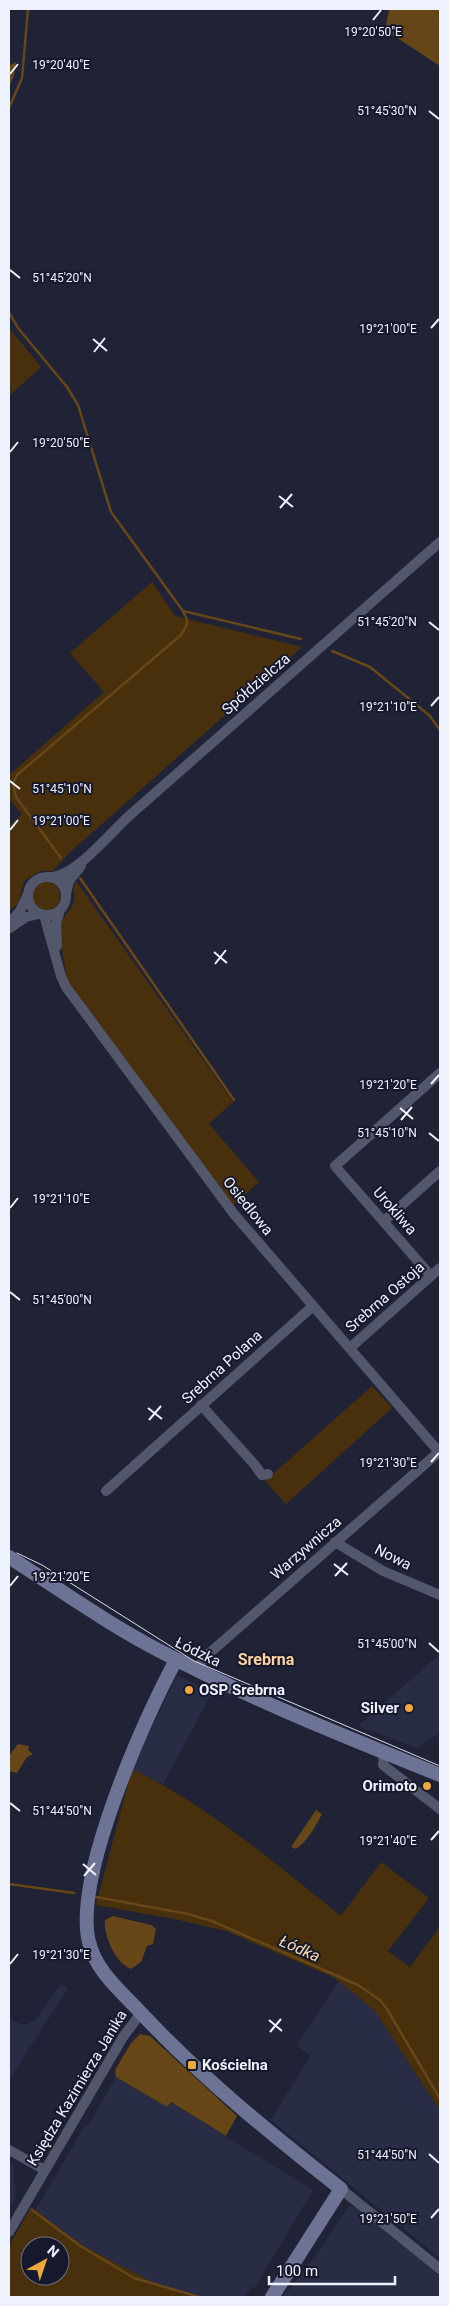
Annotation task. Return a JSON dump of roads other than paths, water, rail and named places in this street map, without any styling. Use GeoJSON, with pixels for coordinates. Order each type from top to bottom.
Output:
{"type":"FeatureCollection","features":[{"type":"Feature","properties":{"kind":"street","name":"Spółdzielcza"},"geometry":{"type":"LineString","coordinates":[[93,851],[172,778],[440,542]]}},
{"type":"Feature","properties":{"kind":"street"},"geometry":{"type":"LineString","coordinates":[[9,924],[20,911],[35,881],[50,877],[58,878],[93,851]]}},
{"type":"Feature","properties":{"kind":"street"},"geometry":{"type":"LineString","coordinates":[[9,929],[23,920],[41,914],[54,914],[60,910],[66,897],[69,881],[93,851]]}},
{"type":"Feature","properties":{"kind":"street"},"geometry":{"type":"LineString","coordinates":[[50,877],[63,886],[66,897]]}},
{"type":"Feature","properties":{"kind":"street"},"geometry":{"type":"LineString","coordinates":[[28,895],[29,904],[41,914]]}},
{"type":"Feature","properties":{"kind":"street","name":"Osiedlowa"},"geometry":{"type":"LineString","coordinates":[[58,962],[56,923],[60,910]]}},
{"type":"Feature","properties":{"kind":"street","name":"Osiedlowa"},"geometry":{"type":"LineString","coordinates":[[41,914],[48,930],[62,980],[70,994],[196,1164],[234,1214],[440,1452]]}},
{"type":"Feature","properties":{"kind":"street"},"geometry":{"type":"LineString","coordinates":[[23,920],[35,920],[48,930]]}},
{"type":"Feature","properties":{"kind":"street","name":"Urokliwa"},"geometry":{"type":"LineString","coordinates":[[431,1276],[335,1166],[440,1073]]}},
{"type":"Feature","properties":{"kind":"street"},"geometry":{"type":"LineString","coordinates":[[384,1221],[440,1171]]}},
{"type":"Feature","properties":{"kind":"street","name":"Srebrna Ostoja"},"geometry":{"type":"LineString","coordinates":[[350,1348],[440,1268]]}},
{"type":"Feature","properties":{"kind":"street","name":"Srebrna Polana"},"geometry":{"type":"LineString","coordinates":[[106,1491],[313,1306]]}},
{"type":"Feature","properties":{"kind":"street"},"geometry":{"type":"LineString","coordinates":[[201,1405],[254,1464],[258,1472],[262,1476],[268,1474]]}},
{"type":"Feature","properties":{"kind":"street","name":"Warzywnicza"},"geometry":{"type":"LineString","coordinates":[[196,1670],[206,1657],[440,1452]]}},
{"type":"Feature","properties":{"kind":"street","name":"Nowa"},"geometry":{"type":"LineString","coordinates":[[335,1542],[383,1570],[440,1595]]}},
{"type":"Feature","properties":{"kind":"street","name":"Łódzka"},"geometry":{"type":"LineString","coordinates":[[9,1557],[118,1627],[176,1660],[440,1775]]}},
{"type":"Feature","properties":{"kind":"street"},"geometry":{"type":"LineString","coordinates":[[176,1660],[121,1782],[86,1903],[87,1932],[92,1954],[106,1977],[228,2098],[440,2269]]}},
{"type":"Feature","properties":{"kind":"street"},"geometry":{"type":"LineString","coordinates":[[384,1752],[383,1765],[440,1809]]}},
{"type":"Feature","properties":{"kind":"street","name":"Księdza Kazimierza Janika"},"geometry":{"type":"LineString","coordinates":[[9,2232],[123,2037],[141,2013]]}},
{"type":"Feature","properties":{"kind":"street"},"geometry":{"type":"LineString","coordinates":[[9,2150],[45,2170]]}},
{"type":"Feature","properties":{"kind":"street"},"geometry":{"type":"LineString","coordinates":[[272,2297],[341,2189]]}},
{"type":"Feature","properties":{"kind":"waterway"},"geometry":{"type":"LineString","coordinates":[[9,108],[22,78],[28,9]]}},
{"type":"Feature","properties":{"kind":"waterway"},"geometry":{"type":"LineString","coordinates":[[418,9],[440,18]]}},
{"type":"Feature","properties":{"kind":"waterway"},"geometry":{"type":"LineString","coordinates":[[9,312],[18,328],[67,387],[78,405],[111,512],[183,611],[301,639]]}},
{"type":"Feature","properties":{"kind":"waterway"},"geometry":{"type":"LineString","coordinates":[[61,858],[16,797],[13,783],[17,775],[181,635],[187,624],[183,612]]}},
{"type":"Feature","properties":{"kind":"waterway"},"geometry":{"type":"LineString","coordinates":[[332,651],[370,667],[429,715],[440,730]]}},
{"type":"Feature","properties":{"kind":"waterway"},"geometry":{"type":"LineString","coordinates":[[80,878],[234,1100]]}},
{"type":"Feature","properties":{"kind":"waterway","name":"Łódka"},"geometry":{"type":"LineString","coordinates":[[9,1884],[74,1893]]}},
{"type":"Feature","properties":{"kind":"waterway","name":"Łódka"},"geometry":{"type":"LineString","coordinates":[[96,1897],[188,1914],[212,1921],[358,1985],[380,2000],[387,2009],[440,2099]]}},
{"type":"Feature","properties":{"kind":"waterway"},"geometry":{"type":"LineString","coordinates":[[32,2210],[79,2245],[134,2278],[199,2297]]}},
{"type":"Feature","properties":{"kind":"tram line"},"geometry":{"type":"LineString","coordinates":[[17,1553],[42,1565],[194,1661],[440,1766]]}},
{"type":"Feature","properties":{"kind":"place","name":"OSP Srebrna"},"geometry":{"type":"Point","coordinates":[189,1690]}},
{"type":"Feature","properties":{"kind":"place","name":"Silver"},"geometry":{"type":"Point","coordinates":[409,1708]}},
{"type":"Feature","properties":{"kind":"place","name":"Orimoto"},"geometry":{"type":"Point","coordinates":[427,1786]}},
{"type":"Feature","properties":{"kind":"place","name":"Kościelna"},"geometry":{"type":"Point","coordinates":[192,2065]}},
{"type":"Feature","properties":{"kind":"district","name":"Srebrna"},"geometry":{"type":"Point","coordinates":[266,1659]}}]}
